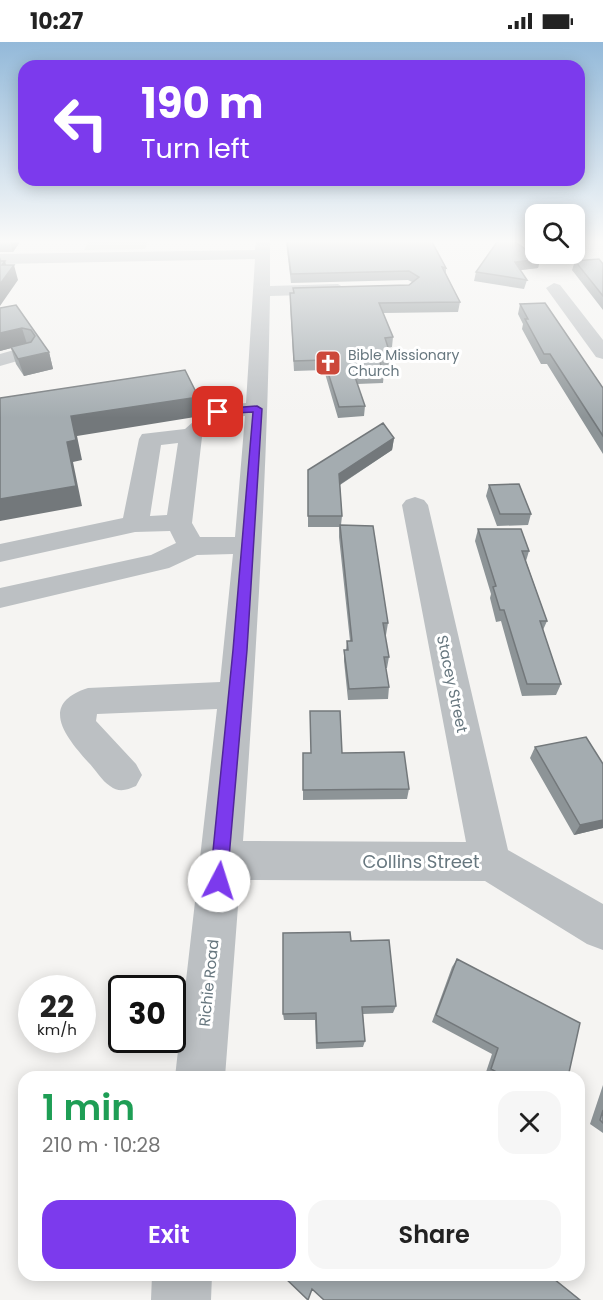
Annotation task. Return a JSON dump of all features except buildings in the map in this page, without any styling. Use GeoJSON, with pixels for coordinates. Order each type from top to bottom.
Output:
{"type":"FeatureCollection","features":[{"type":"Feature","properties":{"kind":"street","name":"Richie Road"},"geometry":{"type":"LineString","coordinates":[[201,1071],[248,545],[262,301]]}},
{"type":"Feature","properties":{"kind":"street"},"geometry":{"type":"LineString","coordinates":[[564,301],[603,353]]}},
{"type":"Feature","properties":{"kind":"street"},"geometry":{"type":"LineString","coordinates":[[0,360],[28,352]]}},
{"type":"Feature","properties":{"kind":"street"},"geometry":{"type":"LineString","coordinates":[[135,524],[150,439],[191,435],[218,412],[257,409]]}},
{"type":"Feature","properties":{"kind":"street"},"geometry":{"type":"LineString","coordinates":[[0,598],[159,562],[185,535],[191,435]]}},
{"type":"Feature","properties":{"kind":"street","name":"Stacey Street"},"geometry":{"type":"LineString","coordinates":[[415,505],[490,862]]}},
{"type":"Feature","properties":{"kind":"street"},"geometry":{"type":"LineString","coordinates":[[0,553],[135,524],[248,545]]}},
{"type":"Feature","properties":{"kind":"street"},"geometry":{"type":"LineString","coordinates":[[123,775],[78,726],[78,711],[88,701],[236,695]]}},
{"type":"Feature","properties":{"kind":"street","name":"Collins Street"},"geometry":{"type":"LineString","coordinates":[[221,860],[490,862],[603,928]]}},
{"type":"Feature","properties":{"kind":"street"},"geometry":{"type":"LineString","coordinates":[[181,1300],[183,1281]]}},
{"type":"Feature","properties":{"kind":"place","name":"Bible Missionary Church"},"geometry":{"type":"Point","coordinates":[328,363]}},
{"type":"Feature","properties":{"kind":"route"},"geometry":{"type":"LineString","coordinates":[[218,412],[257,409],[240,650],[219,881]]}}]}
